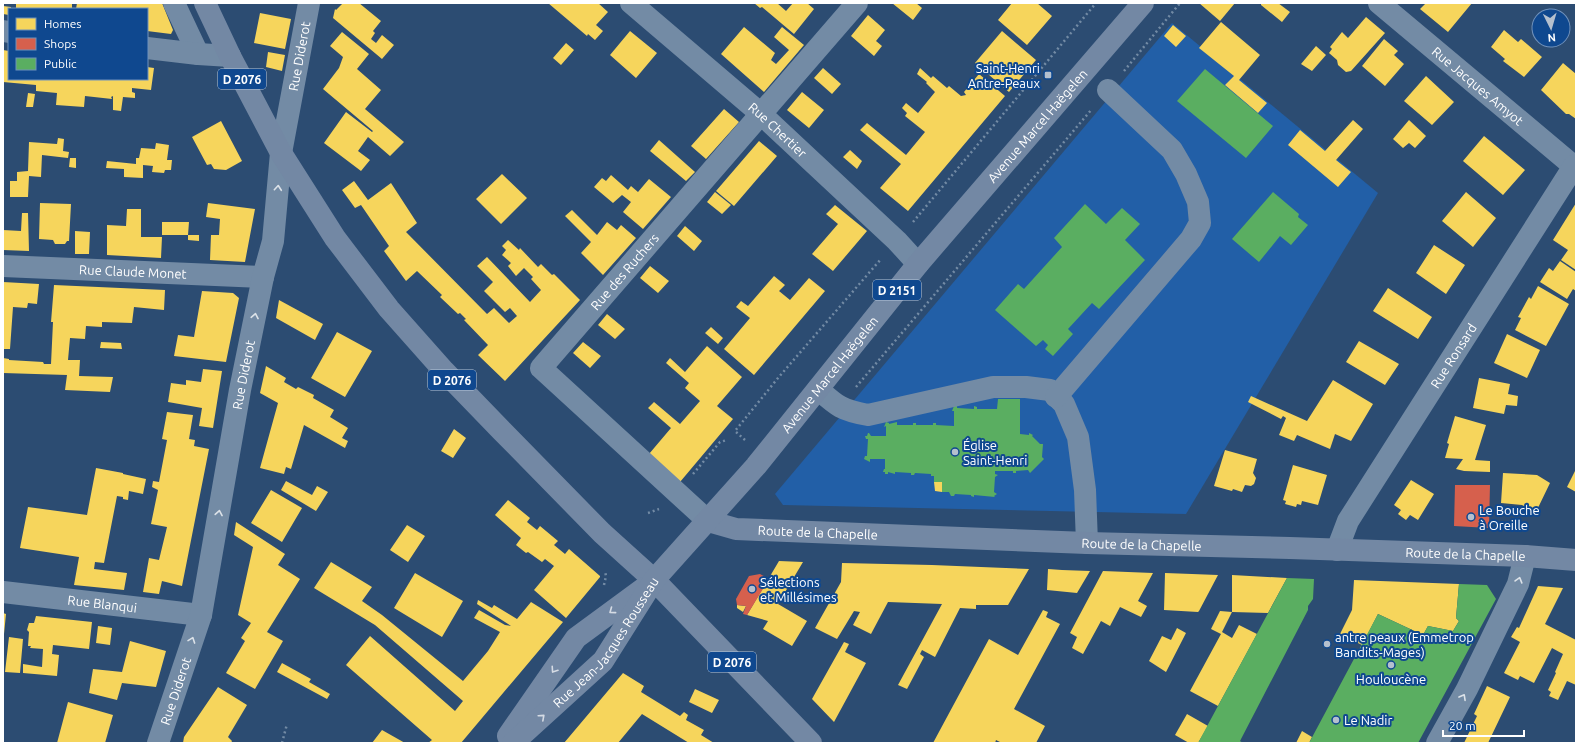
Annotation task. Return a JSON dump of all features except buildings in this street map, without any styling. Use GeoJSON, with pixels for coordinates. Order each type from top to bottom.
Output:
{"type":"FeatureCollection","features":[{"type":"Feature","properties":{"kind":"main road","name":"D 2076"},"geometry":{"type":"LineString","coordinates":[[205,3],[230,56],[281,153],[335,238],[389,309],[444,371],[502,431],[602,533],[654,580],[811,743]]}},
{"type":"Feature","properties":{"kind":"main road","name":"Avenue Marcel Haëgelen"},"geometry":{"type":"LineString","coordinates":[[654,580],[708,521],[818,389],[918,264],[1143,3]]}},
{"type":"Feature","properties":{"kind":"main road","name":"Route de la Chapelle"},"geometry":{"type":"LineString","coordinates":[[708,521],[736,529],[1087,543],[1525,556],[1576,560]]}},
{"type":"Feature","properties":{"kind":"main road","name":"Rue Jean-Jacques Rousseau"},"geometry":{"type":"LineString","coordinates":[[502,743],[576,638],[654,580]]}},
{"type":"Feature","properties":{"kind":"main road","name":"Rue Jean-Jacques Rousseau"},"geometry":{"type":"LineString","coordinates":[[513,743],[603,661],[654,580]]}},
{"type":"Feature","properties":{"kind":"street"},"geometry":{"type":"LineString","coordinates":[[174,3],[198,54]]}},
{"type":"Feature","properties":{"kind":"street","name":"Rue Diderot"},"geometry":{"type":"LineString","coordinates":[[158,743],[201,615],[240,390],[263,277],[273,241],[281,153],[309,3]]}},
{"type":"Feature","properties":{"kind":"street","name":"Rue Chertier"},"geometry":{"type":"LineString","coordinates":[[631,3],[761,114],[897,240],[918,264]]}},
{"type":"Feature","properties":{"kind":"street","name":"Rue des Ruchers"},"geometry":{"type":"LineString","coordinates":[[708,521],[541,368],[857,3]]}},
{"type":"Feature","properties":{"kind":"street","name":"Rue Jacques Amyot"},"geometry":{"type":"LineString","coordinates":[[1379,3],[1575,166]]}},
{"type":"Feature","properties":{"kind":"street"},"geometry":{"type":"LineString","coordinates":[[148,48],[230,56]]}},
{"type":"Feature","properties":{"kind":"street"},"geometry":{"type":"LineString","coordinates":[[1056,397],[1191,239],[1200,223],[1198,202],[1186,174],[1172,150],[1108,90]]}},
{"type":"Feature","properties":{"kind":"street","name":"Rue Ronsard"},"geometry":{"type":"LineString","coordinates":[[1337,550],[1348,521],[1575,166]]}},
{"type":"Feature","properties":{"kind":"street","name":"Rue Claude Monet"},"geometry":{"type":"LineString","coordinates":[[3,266],[263,277]]}},
{"type":"Feature","properties":{"kind":"street"},"geometry":{"type":"LineString","coordinates":[[818,389],[838,407],[852,412],[868,415],[993,387],[1026,387],[1050,390],[1064,404],[1078,437],[1085,490],[1087,543]]}},
{"type":"Feature","properties":{"kind":"street"},"geometry":{"type":"LineString","coordinates":[[1437,743],[1467,689],[1518,584],[1525,556]]}},
{"type":"Feature","properties":{"kind":"street","name":"Rue Blanqui"},"geometry":{"type":"LineString","coordinates":[[3,592],[201,615]]}},
{"type":"Feature","properties":{"kind":"path"},"geometry":{"type":"LineString","coordinates":[[735,431],[778,378],[897,240],[1096,3]]}},
{"type":"Feature","properties":{"kind":"path"},"geometry":{"type":"LineString","coordinates":[[838,407],[1108,90],[1180,3]]}},
{"type":"Feature","properties":{"kind":"path"},"geometry":{"type":"LineString","coordinates":[[282,743],[287,724]]}},
{"type":"Feature","properties":{"kind":"shaded area"},"geometry":{"type":"Polygon","coordinates":[[[1172,23],[1378,193],[1186,514],[783,505],[775,494],[1172,23]]]}},
{"type":"Feature","properties":{"kind":"place","name":"Saint-Henri Antre-Peaux"},"geometry":{"type":"Point","coordinates":[1048,75]}},
{"type":"Feature","properties":{"kind":"place","name":"Église Saint-Henri"},"geometry":{"type":"Point","coordinates":[955,452]}},
{"type":"Feature","properties":{"kind":"place","name":"Le Bouche à Oreille"},"geometry":{"type":"Point","coordinates":[1471,517]}},
{"type":"Feature","properties":{"kind":"place","name":"Sélections et Millésimes"},"geometry":{"type":"Point","coordinates":[752,589]}},
{"type":"Feature","properties":{"kind":"place","name":"antre peaux (Emmetrop Bandits-Mages)"},"geometry":{"type":"Point","coordinates":[1327,644]}},
{"type":"Feature","properties":{"kind":"place","name":"Houloucène"},"geometry":{"type":"Point","coordinates":[1391,665]}},
{"type":"Feature","properties":{"kind":"place","name":"Le Nadir"},"geometry":{"type":"Point","coordinates":[1336,720]}}]}
